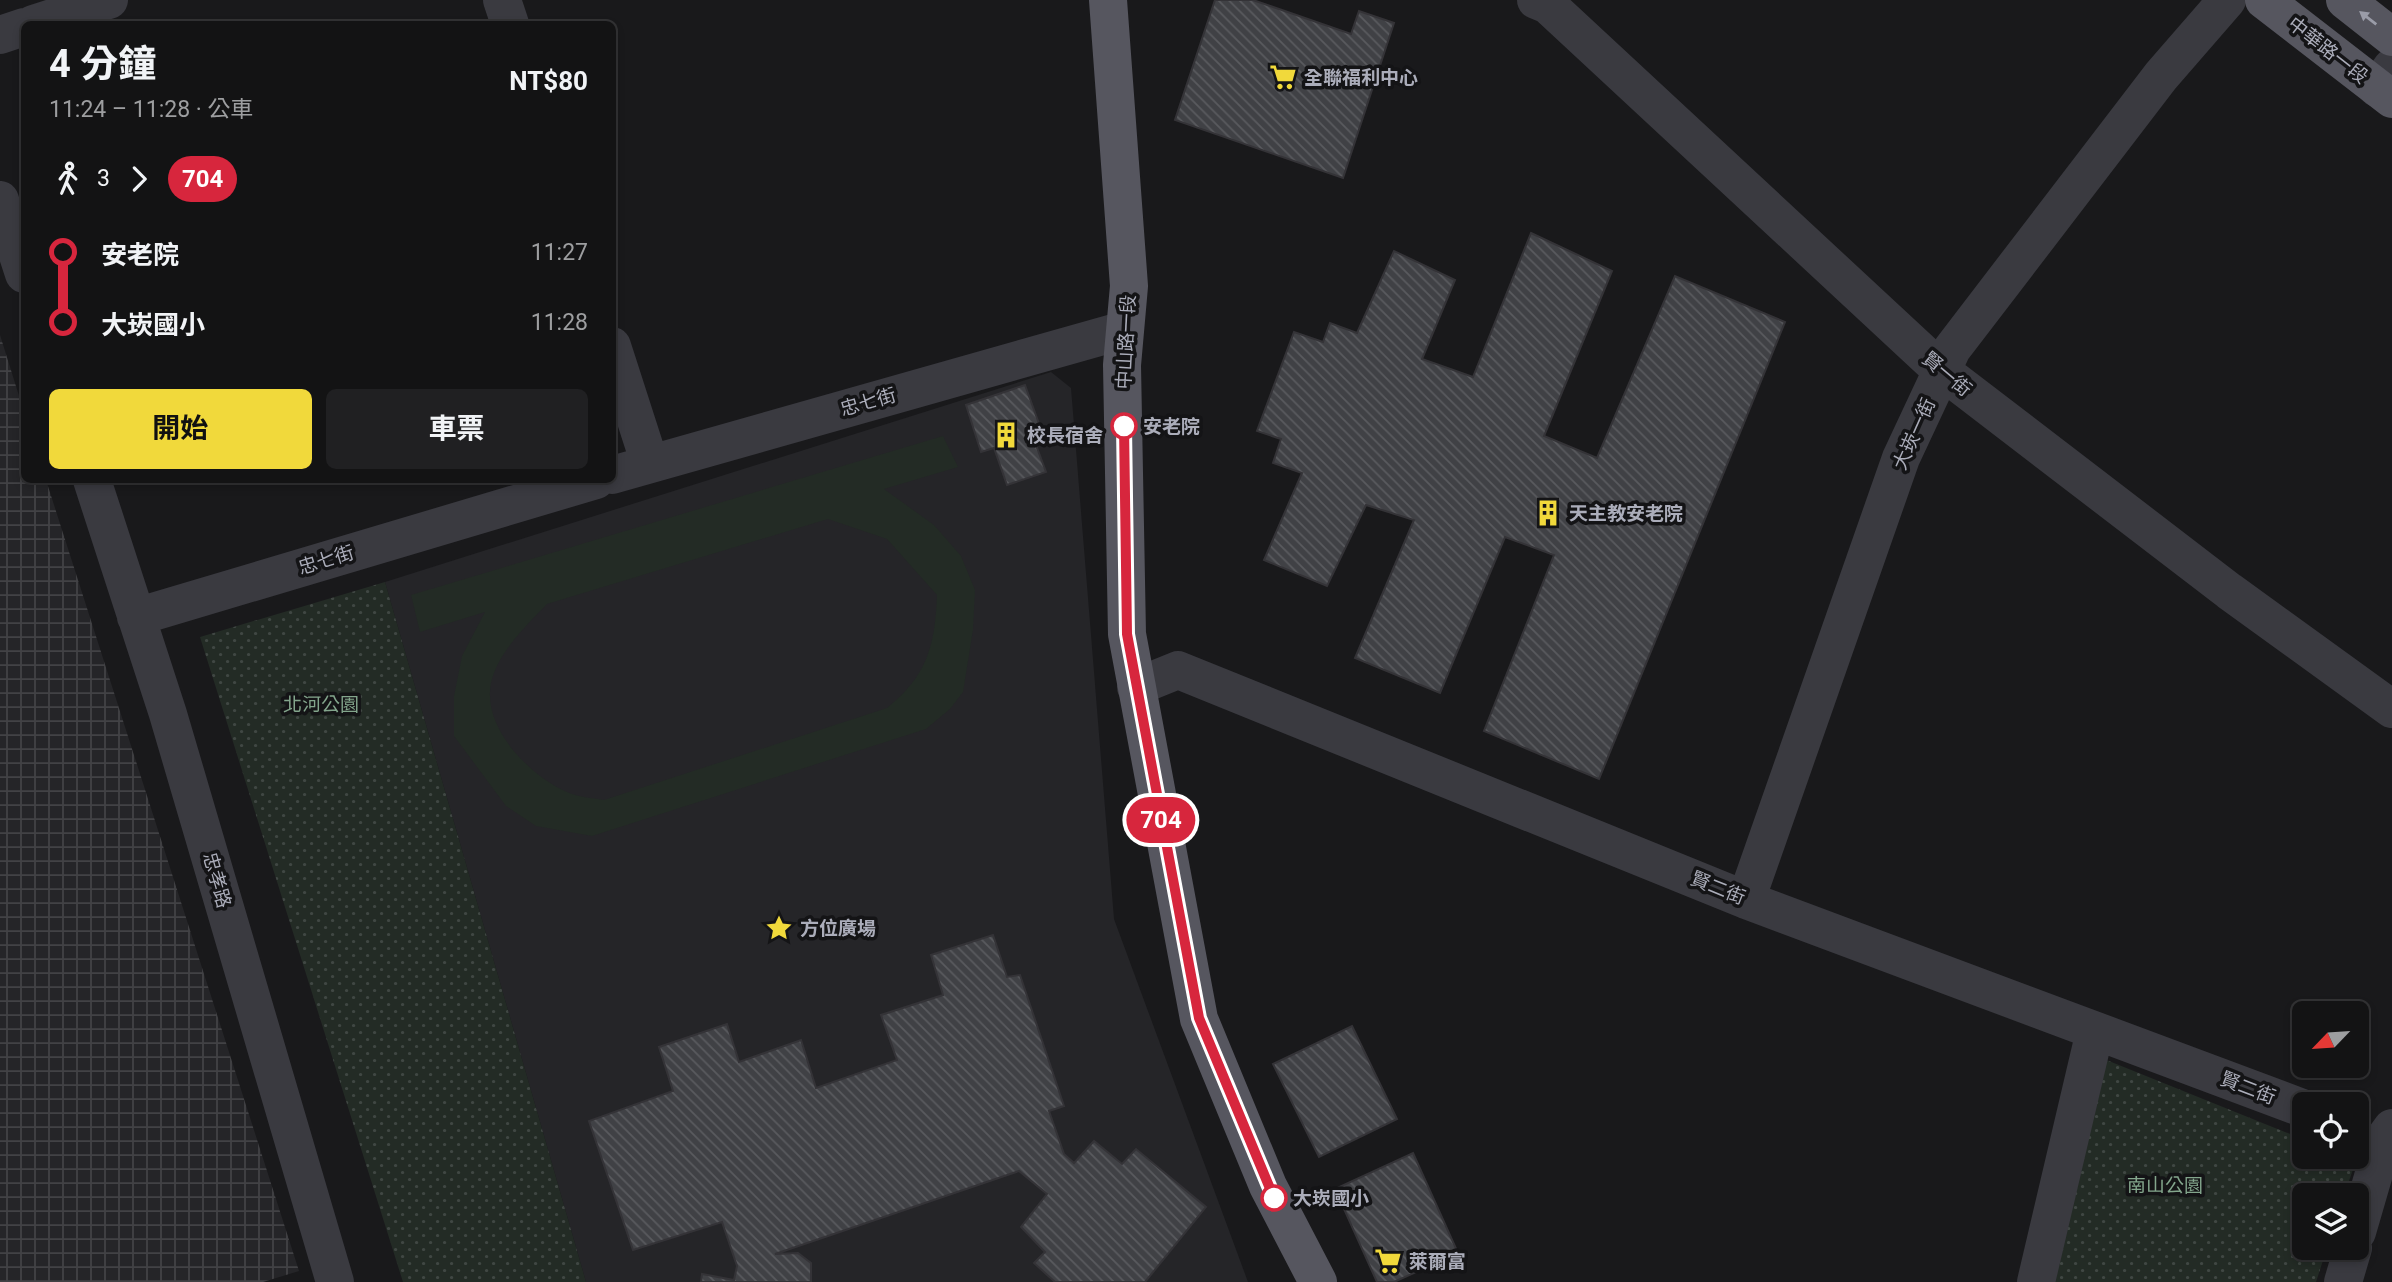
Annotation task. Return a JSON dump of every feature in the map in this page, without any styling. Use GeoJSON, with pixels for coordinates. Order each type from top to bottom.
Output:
{"type":"FeatureCollection","features":[{"type":"Feature","properties":{"kind":"main road","name":"中山路一段"},"geometry":{"type":"LineString","coordinates":[[1108,0],[1129,286],[1124,330],[1127,634],[1199,1018],[1268,1186],[1318,1282]]}},
{"type":"Feature","properties":{"kind":"main road","name":"中華路一段"},"geometry":{"type":"LineString","coordinates":[[2264,0],[2387,85]]}},
{"type":"Feature","properties":{"kind":"main road"},"geometry":{"type":"LineString","coordinates":[[2344,0],[2392,37]]}},
{"type":"Feature","properties":{"kind":"street"},"geometry":{"type":"LineString","coordinates":[[42,21],[108,0]]}},
{"type":"Feature","properties":{"kind":"street"},"geometry":{"type":"LineString","coordinates":[[502,0],[509,21]]}},
{"type":"Feature","properties":{"kind":"street","name":"賢一街"},"geometry":{"type":"LineString","coordinates":[[1536,0],[1548,5],[1942,371],[2229,592],[2392,709]]}},
{"type":"Feature","properties":{"kind":"street","name":"大崁一街"},"geometry":{"type":"LineString","coordinates":[[1746,900],[1901,458],[1952,349],[2161,76],[2227,0]]}},
{"type":"Feature","properties":{"kind":"street"},"geometry":{"type":"LineString","coordinates":[[0,35],[21,28]]}},
{"type":"Feature","properties":{"kind":"street"},"geometry":{"type":"LineString","coordinates":[[0,200],[21,252]]}},
{"type":"Feature","properties":{"kind":"street","name":"忠七街"},"geometry":{"type":"LineString","coordinates":[[616,474],[1124,330]]}},
{"type":"Feature","properties":{"kind":"street"},"geometry":{"type":"LineString","coordinates":[[616,358],[650,464]]}},
{"type":"Feature","properties":{"kind":"street","name":"忠孝路"},"geometry":{"type":"LineString","coordinates":[[93,483],[136,617],[335,1282]]}},
{"type":"Feature","properties":{"kind":"street","name":"忠七街"},"geometry":{"type":"LineString","coordinates":[[136,617],[586,483]]}},
{"type":"Feature","properties":{"kind":"street","name":"賢二街"},"geometry":{"type":"LineString","coordinates":[[1136,687],[1178,670],[1746,900],[2292,1104]]}},
{"type":"Feature","properties":{"kind":"street"},"geometry":{"type":"LineString","coordinates":[[2036,1282],[2095,1031]]}},
{"type":"Feature","properties":{"kind":"street"},"geometry":{"type":"LineString","coordinates":[[2367,1183],[2378,1132]]}},
{"type":"Feature","properties":{"kind":"street"},"geometry":{"type":"LineString","coordinates":[[2343,1282],[2349,1260]]}},
{"type":"Feature","properties":{"kind":"shaded area"},"geometry":{"type":"Polygon","coordinates":[[[0,335],[21,402],[21,483],[47,483],[299,1271],[263,1282],[0,1282],[0,335]]]}},
{"type":"Feature","properties":{"kind":"shaded area"},"geometry":{"type":"Polygon","coordinates":[[[1051,372],[1071,388],[1114,919],[1248,1282],[586,1282],[385,582],[1051,372]]]}},
{"type":"Feature","properties":{"kind":"green space"},"geometry":{"type":"Polygon","coordinates":[[[943,436],[958,467],[884,489],[934,525],[961,556],[975,590],[973,630],[963,692],[950,709],[926,729],[592,836],[536,826],[506,806],[454,736],[454,696],[462,656],[485,612],[420,632],[411,595],[943,436]],[[828,519],[547,604],[506,650],[491,683],[490,700],[501,733],[524,762],[553,785],[576,795],[604,800],[887,708],[911,684],[926,659],[934,630],[937,595],[887,539],[828,519]]]}},
{"type":"Feature","properties":{"kind":"green space","name":"北河公園"},"geometry":{"type":"Polygon","coordinates":[[[385,582],[586,1282],[403,1282],[200,637],[385,582]]]}},
{"type":"Feature","properties":{"kind":"green space","name":"南山公園"},"geometry":{"type":"Polygon","coordinates":[[[2099,1057],[2292,1135],[2292,1169],[2353,1169],[2348,1183],[2292,1183],[2292,1260],[2323,1260],[2316,1282],[2045,1282],[2099,1057]]]}},
{"type":"Feature","properties":{"kind":"building","name":"全聯福利中心"},"geometry":{"type":"Polygon","coordinates":[[[1215,0],[1253,0],[1351,34],[1359,11],[1394,23],[1343,178],[1175,120],[1215,0]]]}},
{"type":"Feature","properties":{"kind":"building","name":"天主教安老院"},"geometry":{"type":"Polygon","coordinates":[[[1531,233],[1612,271],[1544,436],[1597,458],[1675,276],[1785,322],[1599,779],[1484,731],[1554,555],[1505,537],[1440,693],[1355,658],[1414,520],[1366,505],[1327,586],[1264,560],[1302,473],[1273,463],[1281,439],[1257,431],[1294,332],[1323,342],[1330,323],[1357,333],[1394,251],[1455,280],[1422,359],[1473,377],[1531,233]]]}},
{"type":"Feature","properties":{"kind":"building","name":"校長宿舍"},"geometry":{"type":"Polygon","coordinates":[[[1025,385],[1042,432],[1033,437],[1046,472],[1007,485],[994,448],[981,452],[966,405],[1025,385]]]}},
{"type":"Feature","properties":{"kind":"building"},"geometry":{"type":"Polygon","coordinates":[[[993,935],[1007,977],[1020,975],[1064,1106],[1049,1111],[1064,1154],[1074,1163],[1094,1141],[1122,1164],[1136,1149],[1206,1207],[1145,1282],[1055,1282],[1034,1263],[1045,1252],[1021,1227],[1047,1194],[1019,1171],[775,1254],[798,1253],[811,1263],[811,1282],[701,1282],[702,1274],[734,1280],[737,1266],[722,1222],[633,1250],[589,1121],[673,1091],[659,1047],[727,1024],[739,1062],[801,1040],[816,1088],[897,1060],[881,1015],[943,995],[931,955],[993,935]]]}},
{"type":"Feature","properties":{"kind":"building"},"geometry":{"type":"Polygon","coordinates":[[[1352,1026],[1397,1119],[1319,1157],[1273,1064],[1352,1026]]]}},
{"type":"Feature","properties":{"kind":"building"},"geometry":{"type":"Polygon","coordinates":[[[1413,1153],[1458,1253],[1394,1282],[1377,1282],[1335,1189],[1413,1153]]]}},
{"type":"Feature","properties":{"kind":"bus line","name":"704"},"geometry":{"type":"LineString","coordinates":[[1124,426],[1127,634],[1199,1018],[1274,1198]]}},
{"type":"Feature","properties":{"kind":"place","name":"全聯福利中心"},"geometry":{"type":"Point","coordinates":[1283,77]}},
{"type":"Feature","properties":{"kind":"place","name":"安老院"},"geometry":{"type":"Point","coordinates":[1124,426]}},
{"type":"Feature","properties":{"kind":"place","name":"校長宿舍"},"geometry":{"type":"Point","coordinates":[1006,435]}},
{"type":"Feature","properties":{"kind":"place","name":"天主教安老院"},"geometry":{"type":"Point","coordinates":[1548,513]}},
{"type":"Feature","properties":{"kind":"place","name":"方位廣場"},"geometry":{"type":"Point","coordinates":[779,928]}},
{"type":"Feature","properties":{"kind":"place","name":"大崁國小"},"geometry":{"type":"Point","coordinates":[1274,1198]}},
{"type":"Feature","properties":{"kind":"place","name":"萊爾富"},"geometry":{"type":"Point","coordinates":[1388,1261]}}]}
